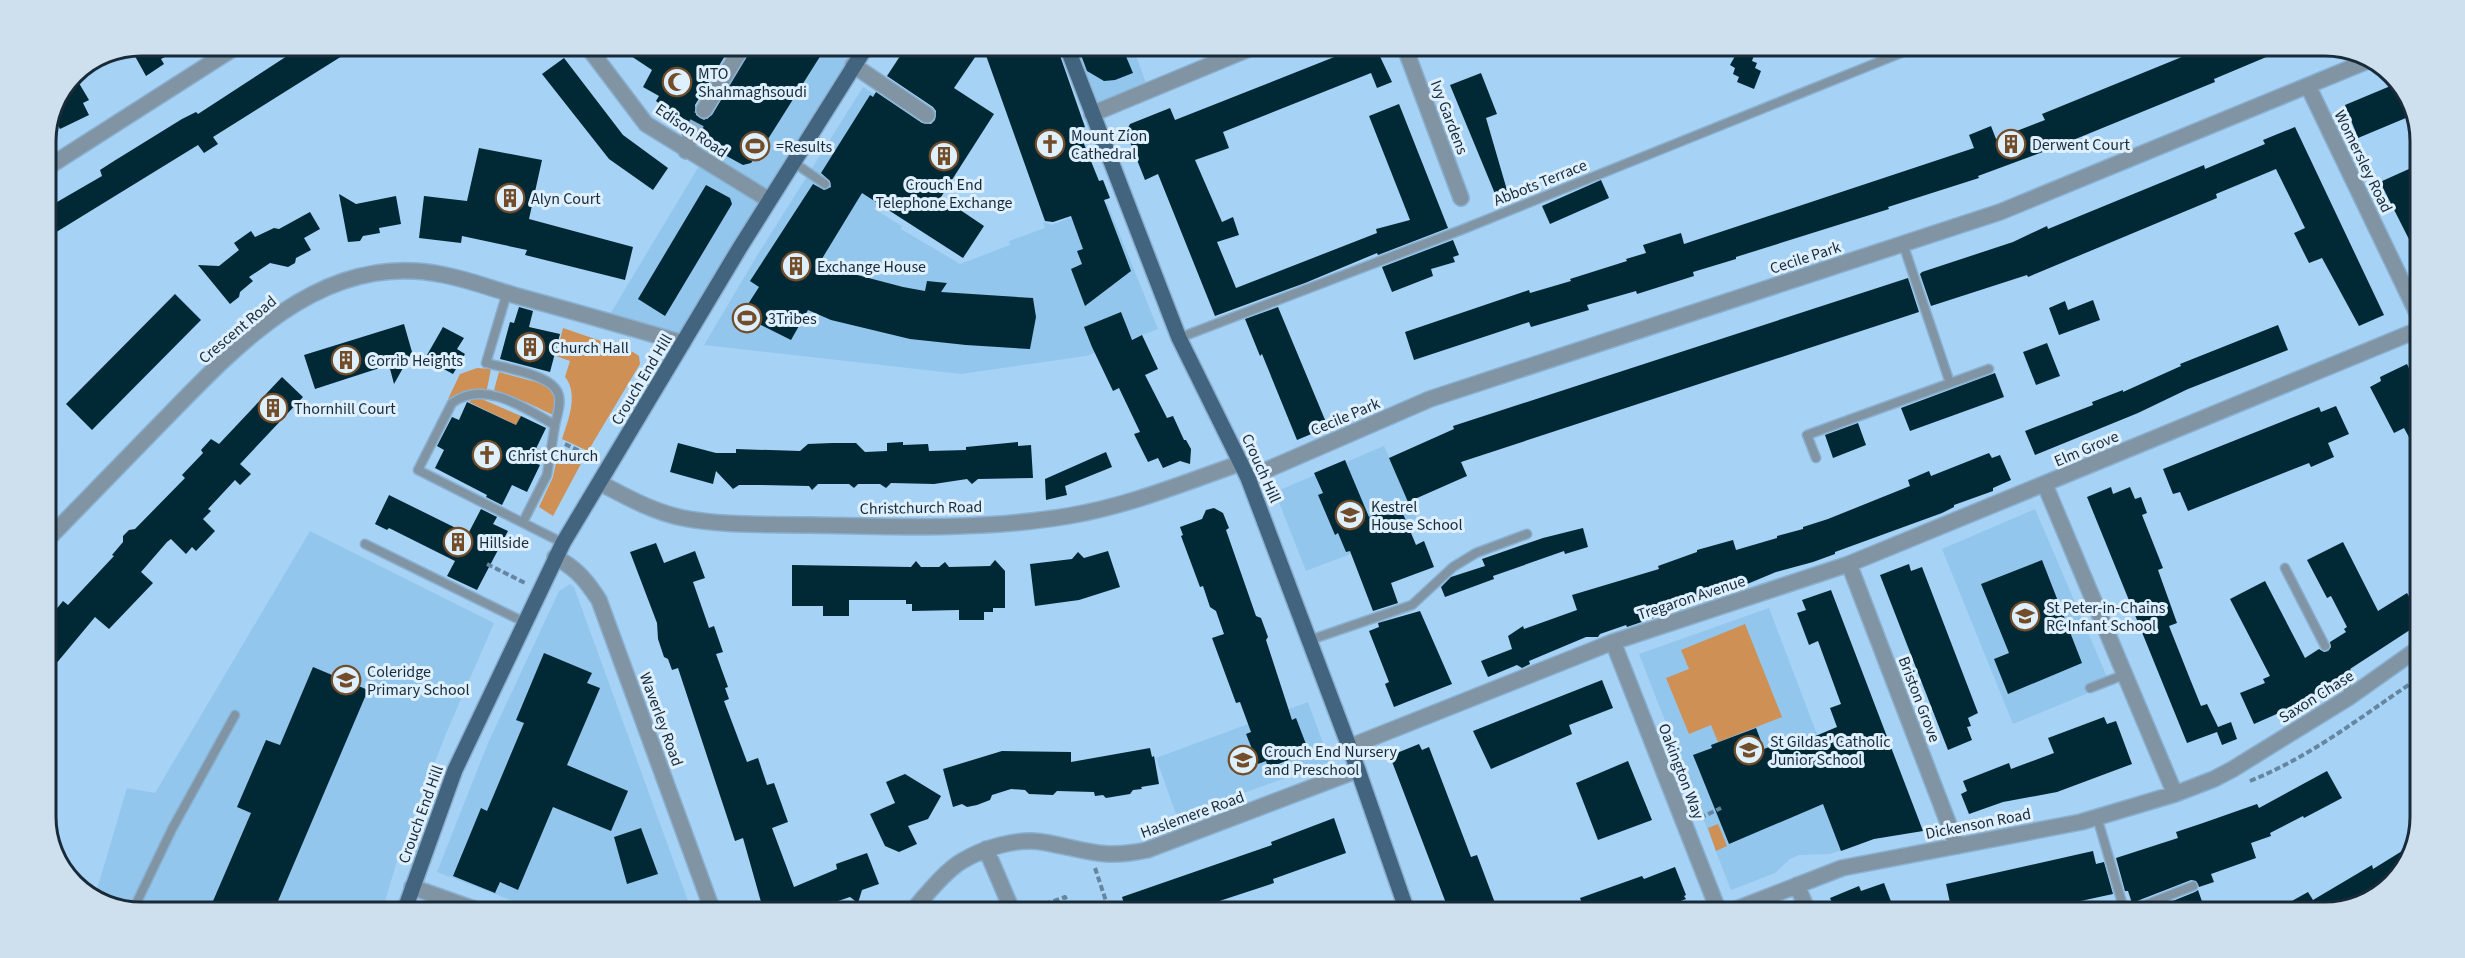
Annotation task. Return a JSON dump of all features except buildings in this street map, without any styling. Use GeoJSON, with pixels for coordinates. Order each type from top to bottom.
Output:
{"type":"FeatureCollection","features":[{"type":"Feature","properties":{"kind":"main road","name":"Crouch End Hill"},"geometry":{"type":"LineString","coordinates":[[407,902],[455,770],[559,550],[769,200],[860,56]]}},
{"type":"Feature","properties":{"kind":"main road","name":"Crouch Hill"},"geometry":{"type":"LineString","coordinates":[[1070,56],[1179,338],[1248,478],[1358,770],[1404,902]]}},
{"type":"Feature","properties":{"kind":"street"},"geometry":{"type":"LineString","coordinates":[[56,162],[222,56]]}},
{"type":"Feature","properties":{"kind":"street","name":"Edison Road"},"geometry":{"type":"LineString","coordinates":[[595,56],[646,124],[688,143],[769,200]]}},
{"type":"Feature","properties":{"kind":"street"},"geometry":{"type":"LineString","coordinates":[[704,111],[737,56]]}},
{"type":"Feature","properties":{"kind":"street"},"geometry":{"type":"LineString","coordinates":[[1092,114],[1232,56]]}},
{"type":"Feature","properties":{"kind":"street","name":"Ivy Gardens"},"geometry":{"type":"LineString","coordinates":[[1408,56],[1461,198]]}},
{"type":"Feature","properties":{"kind":"street","name":"Cecile Park"},"geometry":{"type":"LineString","coordinates":[[1248,478],[1430,399],[2000,212],[2361,64]]}},
{"type":"Feature","properties":{"kind":"street"},"geometry":{"type":"LineString","coordinates":[[853,65],[927,115]]}},
{"type":"Feature","properties":{"kind":"street","name":"Womersley Road"},"geometry":{"type":"LineString","coordinates":[[2308,86],[2409,299]]}},
{"type":"Feature","properties":{"kind":"street","name":"Crescent Road"},"geometry":{"type":"LineString","coordinates":[[56,531],[205,378],[254,333],[297,303],[334,284],[364,274],[389,271],[442,274],[683,343]]}},
{"type":"Feature","properties":{"kind":"street","name":"Elm Grove"},"geometry":{"type":"LineString","coordinates":[[2175,794],[2045,485],[2409,334]]}},
{"type":"Feature","properties":{"kind":"street","name":"Christchurch Road"},"geometry":{"type":"LineString","coordinates":[[600,483],[651,509],[681,518],[712,522],[976,525],[1023,523],[1110,507],[1241,463]]}},
{"type":"Feature","properties":{"kind":"street","name":"Tregaron Avenue"},"geometry":{"type":"LineString","coordinates":[[1349,747],[1613,642],[1849,564],[2045,485]]}},
{"type":"Feature","properties":{"kind":"street","name":"Waverley Road"},"geometry":{"type":"LineString","coordinates":[[559,550],[585,579],[599,600],[709,902]]}},
{"type":"Feature","properties":{"kind":"street","name":"Briston Grove"},"geometry":{"type":"LineString","coordinates":[[1849,564],[1957,846]]}},
{"type":"Feature","properties":{"kind":"street","name":"Oakington Way"},"geometry":{"type":"LineString","coordinates":[[1613,642],[1715,902]]}},
{"type":"Feature","properties":{"kind":"street","name":"Saxon Chase"},"geometry":{"type":"LineString","coordinates":[[2233,769],[2348,690],[2410,654]]}},
{"type":"Feature","properties":{"kind":"street","name":"Dickenson Road"},"geometry":{"type":"LineString","coordinates":[[1754,902],[1842,868],[2097,818],[2175,794],[2233,769]]}},
{"type":"Feature","properties":{"kind":"street","name":"Haslemere Road"},"geometry":{"type":"LineString","coordinates":[[921,902],[960,862],[986,849],[1019,842],[1041,842],[1091,854],[1113,855],[1147,850],[1358,770]]}},
{"type":"Feature","properties":{"kind":"street"},"geometry":{"type":"LineString","coordinates":[[986,849],[1009,902]]}},
{"type":"Feature","properties":{"kind":"street"},"geometry":{"type":"LineString","coordinates":[[1797,885],[1804,902]]}},
{"type":"Feature","properties":{"kind":"street"},"geometry":{"type":"LineString","coordinates":[[412,887],[446,902]]}},
{"type":"Feature","properties":{"kind":"lane","name":"Abbots Terrace"},"geometry":{"type":"LineString","coordinates":[[1179,338],[1461,230],[1894,56]]}},
{"type":"Feature","properties":{"kind":"lane"},"geometry":{"type":"LineString","coordinates":[[793,162],[825,184]]}},
{"type":"Feature","properties":{"kind":"lane"},"geometry":{"type":"LineString","coordinates":[[1903,244],[1950,383]]}},
{"type":"Feature","properties":{"kind":"lane"},"geometry":{"type":"LineString","coordinates":[[507,293],[486,363],[540,377],[553,384],[560,400],[547,475],[523,522]]}},
{"type":"Feature","properties":{"kind":"lane"},"geometry":{"type":"LineString","coordinates":[[1816,458],[1807,435],[1989,369]]}},
{"type":"Feature","properties":{"kind":"lane"},"geometry":{"type":"LineString","coordinates":[[555,425],[521,406],[492,395],[478,393],[465,395],[452,403],[418,470],[523,522],[559,550]]}},
{"type":"Feature","properties":{"kind":"lane"},"geometry":{"type":"LineString","coordinates":[[1310,640],[1412,604],[1453,567],[1476,552],[1527,534]]}},
{"type":"Feature","properties":{"kind":"lane"},"geometry":{"type":"LineString","coordinates":[[365,544],[524,622]]}},
{"type":"Feature","properties":{"kind":"lane"},"geometry":{"type":"LineString","coordinates":[[2285,568],[2325,645]]}},
{"type":"Feature","properties":{"kind":"lane"},"geometry":{"type":"LineString","coordinates":[[2090,688],[2126,674]]}},
{"type":"Feature","properties":{"kind":"lane"},"geometry":{"type":"LineString","coordinates":[[137,902],[172,829],[235,716]]}},
{"type":"Feature","properties":{"kind":"lane"},"geometry":{"type":"LineString","coordinates":[[2097,818],[2122,902]]}},
{"type":"Feature","properties":{"kind":"lane"},"geometry":{"type":"LineString","coordinates":[[2151,902],[2193,886]]}},
{"type":"Feature","properties":{"kind":"path"},"geometry":{"type":"LineString","coordinates":[[553,438],[610,466]]}},
{"type":"Feature","properties":{"kind":"path"},"geometry":{"type":"LineString","coordinates":[[487,564],[540,590]]}},
{"type":"Feature","properties":{"kind":"path"},"geometry":{"type":"LineString","coordinates":[[2248,782],[2319,747],[2410,684]]}},
{"type":"Feature","properties":{"kind":"path"},"geometry":{"type":"LineString","coordinates":[[1706,815],[1721,808]]}},
{"type":"Feature","properties":{"kind":"path"},"geometry":{"type":"LineString","coordinates":[[1091,854],[1106,902]]}},
{"type":"Feature","properties":{"kind":"path"},"geometry":{"type":"LineString","coordinates":[[1051,902],[1065,897],[1067,902]]}},
{"type":"Feature","properties":{"kind":"shaded area"},"geometry":{"type":"Polygon","coordinates":[[[765,56],[860,56],[683,343],[606,321],[765,56]]]}},
{"type":"Feature","properties":{"kind":"shaded area"},"geometry":{"type":"Polygon","coordinates":[[[1080,56],[1136,56],[1146,83],[1098,103],[1080,56]]]}},
{"type":"Feature","properties":{"kind":"shaded area"},"geometry":{"type":"Polygon","coordinates":[[[863,87],[927,129],[874,209],[902,226],[901,229],[960,264],[1010,245],[1009,241],[1045,228],[1043,222],[1052,225],[1107,203],[1158,329],[1086,356],[961,374],[704,345],[863,87]]]}},
{"type":"Feature","properties":{"kind":"shaded area"},"geometry":{"type":"Polygon","coordinates":[[[563,328],[639,356],[640,364],[588,451],[562,439],[572,399],[565,377],[570,361],[556,356],[563,328]]]}},
{"type":"Feature","properties":{"kind":"shaded area"},"geometry":{"type":"Polygon","coordinates":[[[477,368],[491,369],[487,389],[469,390],[448,399],[460,374],[477,368]]]}},
{"type":"Feature","properties":{"kind":"shaded area"},"geometry":{"type":"Polygon","coordinates":[[[499,372],[547,385],[555,398],[553,415],[494,390],[499,372]]]}},
{"type":"Feature","properties":{"kind":"shaded area"},"geometry":{"type":"Polygon","coordinates":[[[477,397],[521,416],[516,425],[469,402],[477,397]]]}},
{"type":"Feature","properties":{"kind":"shaded area","name":"Kestrel House School"},"geometry":{"type":"Polygon","coordinates":[[[1384,446],[1421,527],[1306,571],[1275,492],[1384,446]]]}},
{"type":"Feature","properties":{"kind":"shaded area"},"geometry":{"type":"Polygon","coordinates":[[[559,448],[583,460],[553,516],[539,507],[553,477],[559,448]]]}},
{"type":"Feature","properties":{"kind":"shaded area","name":"St Peter-in-Chains RC Infant School"},"geometry":{"type":"Polygon","coordinates":[[[2035,509],[2110,684],[2013,724],[1942,549],[2035,509]]]}},
{"type":"Feature","properties":{"kind":"shaded area","name":"Coleridge Primary School"},"geometry":{"type":"Polygon","coordinates":[[[310,531],[494,623],[445,736],[397,861],[385,902],[140,902],[124,901],[103,894],[97,890],[127,788],[155,793],[310,531]]]}},
{"type":"Feature","properties":{"kind":"shaded area","name":"Coleridge Primary School"},"geometry":{"type":"Polygon","coordinates":[[[570,584],[574,587],[688,902],[516,902],[437,872],[488,743],[559,591],[570,584]]]}},
{"type":"Feature","properties":{"kind":"shaded area","name":"St Gildas' Catholic Junior School"},"geometry":{"type":"Polygon","coordinates":[[[1769,608],[1859,845],[1830,854],[1799,855],[1790,859],[1775,873],[1731,890],[1639,654],[1769,608]]]}},
{"type":"Feature","properties":{"kind":"shaded area"},"geometry":{"type":"Polygon","coordinates":[[[1745,624],[1782,717],[1718,742],[1711,725],[1689,734],[1666,678],[1689,669],[1681,650],[1745,624]]]}},
{"type":"Feature","properties":{"kind":"shaded area","name":"Crouch End Nursery and Preschool"},"geometry":{"type":"Polygon","coordinates":[[[1308,702],[1330,762],[1177,817],[1156,758],[1308,702]]]}},
{"type":"Feature","properties":{"kind":"shaded area"},"geometry":{"type":"Polygon","coordinates":[[[1718,824],[1727,846],[1716,851],[1708,828],[1718,824]]]}},
{"type":"Feature","properties":{"kind":"tunnel"},"geometry":{"type":"LineString","coordinates":[[690,136],[704,110]]}},
{"type":"Feature","properties":{"kind":"place","name":"MTO Shahmaghsoudi"},"geometry":{"type":"Point","coordinates":[677,82]}},
{"type":"Feature","properties":{"kind":"place","name":"Mount Zion Cathedral"},"geometry":{"type":"Point","coordinates":[1050,144]}},
{"type":"Feature","properties":{"kind":"place","name":"Derwent Court"},"geometry":{"type":"Point","coordinates":[2011,144]}},
{"type":"Feature","properties":{"kind":"place","name":"=Results"},"geometry":{"type":"Point","coordinates":[755,146]}},
{"type":"Feature","properties":{"kind":"place","name":"Crouch End Telephone Exchange"},"geometry":{"type":"Point","coordinates":[944,156]}},
{"type":"Feature","properties":{"kind":"place","name":"Alyn Court"},"geometry":{"type":"Point","coordinates":[510,198]}},
{"type":"Feature","properties":{"kind":"place","name":"Exchange House"},"geometry":{"type":"Point","coordinates":[796,266]}},
{"type":"Feature","properties":{"kind":"place","name":"3Tribes"},"geometry":{"type":"Point","coordinates":[747,318]}},
{"type":"Feature","properties":{"kind":"place","name":"Church Hall"},"geometry":{"type":"Point","coordinates":[530,347]}},
{"type":"Feature","properties":{"kind":"place","name":"Corrib Heights"},"geometry":{"type":"Point","coordinates":[346,360]}},
{"type":"Feature","properties":{"kind":"place","name":"Thornhill Court"},"geometry":{"type":"Point","coordinates":[273,408]}},
{"type":"Feature","properties":{"kind":"place","name":"Christ Church"},"geometry":{"type":"Point","coordinates":[487,455]}},
{"type":"Feature","properties":{"kind":"place","name":"Kestrel House School"},"geometry":{"type":"Point","coordinates":[1350,515]}},
{"type":"Feature","properties":{"kind":"place","name":"Hillside"},"geometry":{"type":"Point","coordinates":[458,542]}},
{"type":"Feature","properties":{"kind":"place","name":"St Peter-in-Chains RC Infant School"},"geometry":{"type":"Point","coordinates":[2025,616]}},
{"type":"Feature","properties":{"kind":"place","name":"Coleridge Primary School"},"geometry":{"type":"Point","coordinates":[346,680]}},
{"type":"Feature","properties":{"kind":"place","name":"St Gildas' Catholic Junior School"},"geometry":{"type":"Point","coordinates":[1749,750]}},
{"type":"Feature","properties":{"kind":"place","name":"Crouch End Nursery and Preschool"},"geometry":{"type":"Point","coordinates":[1243,760]}}]}
